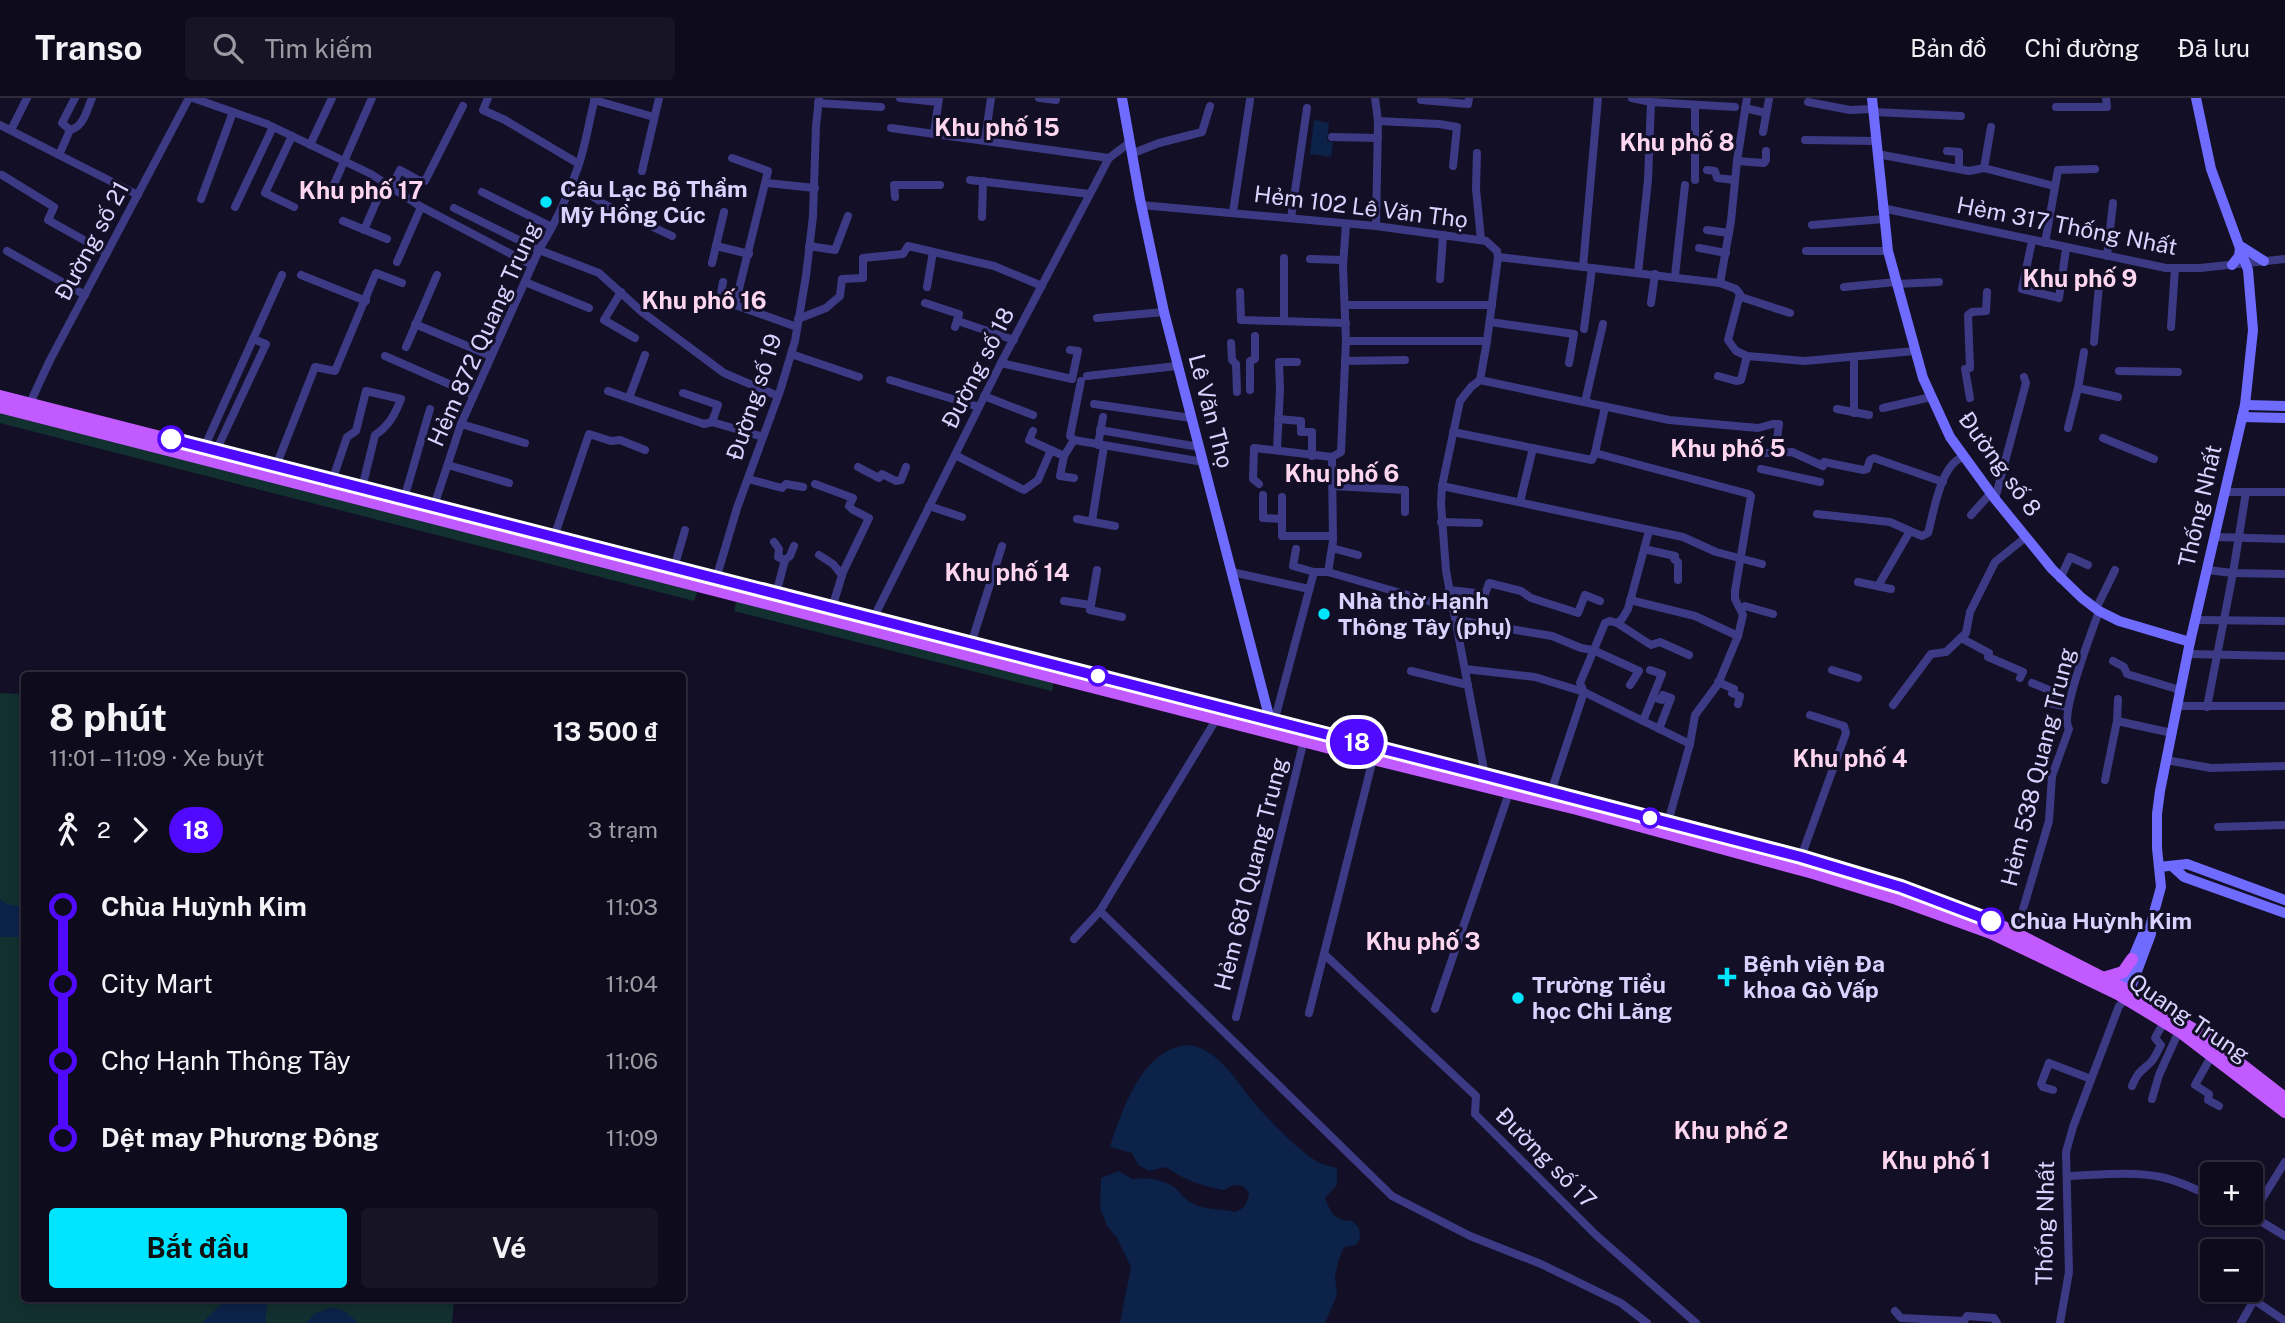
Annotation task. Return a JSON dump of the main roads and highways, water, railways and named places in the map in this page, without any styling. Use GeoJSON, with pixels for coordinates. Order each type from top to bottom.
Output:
{"type":"FeatureCollection","features":[{"type":"Feature","properties":{"kind":"main road","name":"Lê Văn Thọ"},"geometry":{"type":"LineString","coordinates":[[1122,98],[1164,312],[1271,726]]}},
{"type":"Feature","properties":{"kind":"main road","name":"Thống Nhất"},"geometry":{"type":"LineString","coordinates":[[2123,995],[2151,933],[2150,927],[2161,893],[2157,814],[2190,642],[2245,405],[2253,330],[2246,262],[2211,169],[2196,98]]}},
{"type":"Feature","properties":{"kind":"main road","name":"Đường số 8"},"geometry":{"type":"LineString","coordinates":[[1872,106],[1888,251],[1915,351],[1931,397],[1946,429],[1963,457],[2060,579],[2097,610],[2119,621],[2190,642]]}},
{"type":"Feature","properties":{"kind":"main road"},"geometry":{"type":"LineString","coordinates":[[2232,265],[2239,256],[2240,245],[2264,261]]}},
{"type":"Feature","properties":{"kind":"main road","name":"Quang Trung"},"geometry":{"type":"LineString","coordinates":[[0,396],[28,408],[714,584],[1271,726],[1551,792],[1578,804],[1799,863]]}},
{"type":"Feature","properties":{"kind":"main road"},"geometry":{"type":"LineString","coordinates":[[2245,405],[2285,405]]}},
{"type":"Feature","properties":{"kind":"main road","name":"Quang Trung"},"geometry":{"type":"LineString","coordinates":[[0,407],[28,408],[210,449],[674,568],[714,584],[776,594],[832,608],[871,624],[971,644],[1217,718],[1271,726],[1304,740],[1373,760],[1509,793],[1668,822],[1870,884],[1991,933],[2205,1036],[2285,1098]]}},
{"type":"Feature","properties":{"kind":"main road"},"geometry":{"type":"LineString","coordinates":[[2242,417],[2285,418]]}},
{"type":"Feature","properties":{"kind":"main road"},"geometry":{"type":"LineString","coordinates":[[2159,867],[2187,864],[2285,900]]}},
{"type":"Feature","properties":{"kind":"main road"},"geometry":{"type":"LineString","coordinates":[[2173,867],[2184,877],[2285,913]]}},
{"type":"Feature","properties":{"kind":"main road","name":"Quang Trung"},"geometry":{"type":"LineString","coordinates":[[1870,884],[1914,891],[1996,923],[2103,978],[2123,995],[2212,1055],[2285,1112]]}},
{"type":"Feature","properties":{"kind":"main road","name":"Thống Nhất"},"geometry":{"type":"LineString","coordinates":[[2123,995],[2132,959],[2144,932],[2150,927]]}},
{"type":"Feature","properties":{"kind":"main road"},"geometry":{"type":"LineString","coordinates":[[2103,978],[2123,972],[2132,959]]}},
{"type":"Feature","properties":{"kind":"water"},"geometry":{"type":"Polygon","coordinates":[[[1314,120],[1329,123],[1327,141],[1333,142],[1331,157],[1310,154],[1314,120]]]}},
{"type":"Feature","properties":{"kind":"water"},"geometry":{"type":"Polygon","coordinates":[[[0,899],[7,904],[21,906],[21,937],[0,937],[0,899]]]}},
{"type":"Feature","properties":{"kind":"water"},"geometry":{"type":"Polygon","coordinates":[[[1188,1045],[1209,1053],[1218,1060],[1262,1112],[1300,1149],[1318,1162],[1337,1168],[1337,1185],[1325,1198],[1334,1215],[1352,1221],[1359,1228],[1360,1239],[1356,1245],[1344,1247],[1335,1277],[1337,1295],[1325,1323],[1120,1323],[1131,1267],[1117,1238],[1107,1226],[1100,1208],[1101,1178],[1119,1171],[1132,1179],[1160,1181],[1175,1188],[1197,1206],[1235,1212],[1246,1203],[1249,1193],[1243,1186],[1233,1185],[1224,1190],[1194,1182],[1166,1167],[1149,1171],[1138,1165],[1132,1153],[1110,1147],[1128,1100],[1146,1070],[1172,1049],[1188,1045]]]}},
{"type":"Feature","properties":{"kind":"water"},"geometry":{"type":"Polygon","coordinates":[[[224,1302],[270,1302],[267,1305],[265,1323],[202,1323],[224,1302]]]}},
{"type":"Feature","properties":{"kind":"water"},"geometry":{"type":"Polygon","coordinates":[[[333,1307],[345,1311],[358,1323],[306,1323],[315,1313],[333,1307]]]}},
{"type":"Feature","properties":{"kind":"place","name":"Câu Lạc Bộ Thẩm Mỹ Hồng Cúc"},"geometry":{"type":"Point","coordinates":[546,202]}},
{"type":"Feature","properties":{"kind":"place","name":"Nhà thờ Hạnh Thông Tây (phụ)"},"geometry":{"type":"Point","coordinates":[1324,614]}},
{"type":"Feature","properties":{"kind":"place","name":"Chùa Huỳnh Kim"},"geometry":{"type":"Point","coordinates":[1991,921]}},
{"type":"Feature","properties":{"kind":"place","name":"Bệnh viện Đa khoa Gò Vấp"},"geometry":{"type":"Point","coordinates":[1727,977]}},
{"type":"Feature","properties":{"kind":"place","name":"Trường Tiểu học Chi Lăng"},"geometry":{"type":"Point","coordinates":[1518,998]}},
{"type":"Feature","properties":{"kind":"district","name":"Khu phố 15"},"geometry":{"type":"Point","coordinates":[997,128]}},
{"type":"Feature","properties":{"kind":"district","name":"Khu phố 8"},"geometry":{"type":"Point","coordinates":[1677,143]}},
{"type":"Feature","properties":{"kind":"district","name":"Khu phố 17"},"geometry":{"type":"Point","coordinates":[361,191]}},
{"type":"Feature","properties":{"kind":"district","name":"Khu phố 9"},"geometry":{"type":"Point","coordinates":[2080,279]}},
{"type":"Feature","properties":{"kind":"district","name":"Khu phố 16"},"geometry":{"type":"Point","coordinates":[704,301]}},
{"type":"Feature","properties":{"kind":"district","name":"Khu phố 5"},"geometry":{"type":"Point","coordinates":[1728,449]}},
{"type":"Feature","properties":{"kind":"district","name":"Khu phố 6"},"geometry":{"type":"Point","coordinates":[1342,474]}},
{"type":"Feature","properties":{"kind":"district","name":"Khu phố 14"},"geometry":{"type":"Point","coordinates":[1007,573]}},
{"type":"Feature","properties":{"kind":"district","name":"Khu phố 4"},"geometry":{"type":"Point","coordinates":[1850,759]}},
{"type":"Feature","properties":{"kind":"district","name":"Khu phố 3"},"geometry":{"type":"Point","coordinates":[1423,942]}},
{"type":"Feature","properties":{"kind":"district","name":"Khu phố 2"},"geometry":{"type":"Point","coordinates":[1731,1131]}},
{"type":"Feature","properties":{"kind":"district","name":"Khu phố 1"},"geometry":{"type":"Point","coordinates":[1936,1161]}}]}
